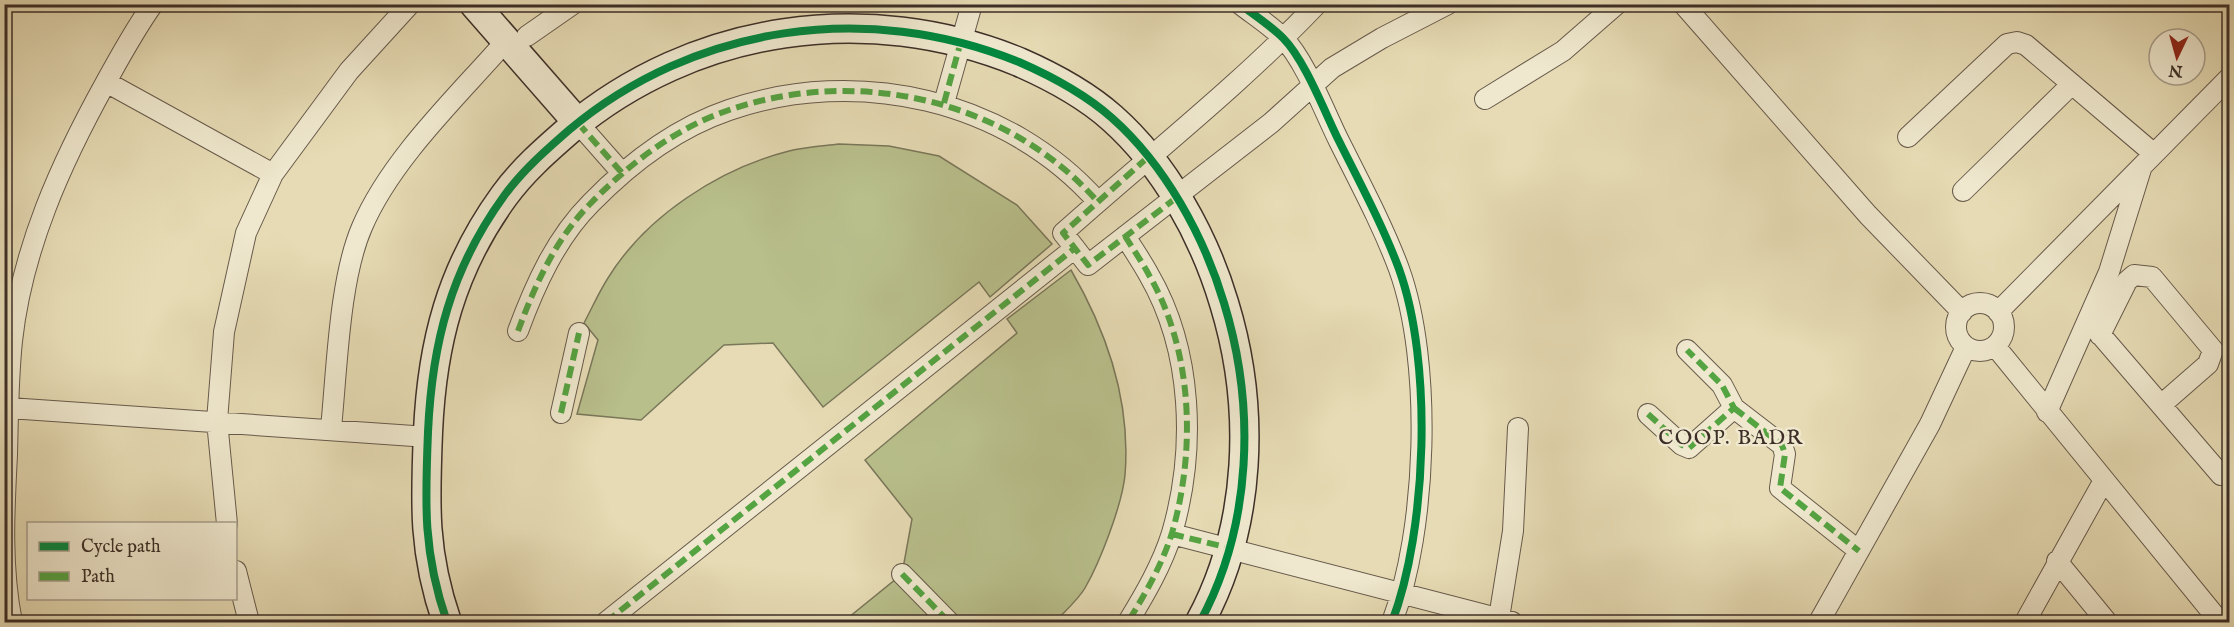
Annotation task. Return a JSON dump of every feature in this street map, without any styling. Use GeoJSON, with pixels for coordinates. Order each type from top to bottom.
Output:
{"type":"FeatureCollection","features":[{"type":"Feature","properties":{"kind":"street"},"geometry":{"type":"LineString","coordinates":[[12,622],[5,587],[5,492],[12,340],[37,230],[78,133],[132,34],[153,4]]}},
{"type":"Feature","properties":{"kind":"street"},"geometry":{"type":"LineString","coordinates":[[226,522],[217,421],[224,332],[234,278],[246,233],[273,174],[349,71],[410,4]]}},
{"type":"Feature","properties":{"kind":"street"},"geometry":{"type":"LineString","coordinates":[[474,4],[516,38],[585,116],[622,173]]}},
{"type":"Feature","properties":{"kind":"street"},"geometry":{"type":"LineString","coordinates":[[499,4],[516,38]]}},
{"type":"Feature","properties":{"kind":"street"},"geometry":{"type":"LineString","coordinates":[[331,428],[347,278],[361,228],[386,179],[516,38],[573,4]]}},
{"type":"Feature","properties":{"kind":"street"},"geometry":{"type":"LineString","coordinates":[[944,103],[972,4]]}},
{"type":"Feature","properties":{"kind":"street"},"geometry":{"type":"LineString","coordinates":[[1240,4],[1284,39],[1313,85],[1399,269],[1408,303],[1419,382],[1422,442],[1416,519],[1403,593],[1392,622]]}},
{"type":"Feature","properties":{"kind":"street"},"geometry":{"type":"LineString","coordinates":[[1317,4],[1233,88],[1147,158],[1063,233],[1088,265],[1271,123],[1313,85],[1357,51],[1448,4]]}},
{"type":"Feature","properties":{"kind":"street"},"geometry":{"type":"LineString","coordinates":[[1485,99],[1563,51],[1617,4]]}},
{"type":"Feature","properties":{"kind":"street"},"geometry":{"type":"LineString","coordinates":[[1683,4],[1868,215],[1962,312]]}},
{"type":"Feature","properties":{"kind":"street"},"geometry":{"type":"LineString","coordinates":[[447,622],[435,586],[426,537],[424,507],[435,351],[448,303],[463,266],[505,194],[548,148],[585,116],[680,61],[722,45],[776,32],[810,27],[876,26],[961,41],[1001,54],[1059,82],[1112,118],[1147,158],[1176,198],[1208,258],[1220,290],[1236,350],[1241,381],[1244,432],[1243,474],[1229,548],[1216,589],[1200,622]]}},
{"type":"Feature","properties":{"kind":"street"},"geometry":{"type":"LineString","coordinates":[[1908,137],[2007,44],[2017,42],[2026,45],[2072,84],[2148,158]]}},
{"type":"Feature","properties":{"kind":"street"},"geometry":{"type":"LineString","coordinates":[[1998,312],[2229,77]]}},
{"type":"Feature","properties":{"kind":"street"},"geometry":{"type":"LineString","coordinates":[[106,82],[273,174]]}},
{"type":"Feature","properties":{"kind":"street"},"geometry":{"type":"LineString","coordinates":[[1963,191],[2072,84]]}},
{"type":"Feature","properties":{"kind":"street"},"geometry":{"type":"LineString","coordinates":[[518,332],[533,290],[554,251],[589,204],[622,173],[678,133],[728,110],[782,96],[836,90],[892,93],[944,103],[997,125],[1044,154],[1098,202]]}},
{"type":"Feature","properties":{"kind":"street"},"geometry":{"type":"LineString","coordinates":[[2047,412],[2109,272],[2148,158]]}},
{"type":"Feature","properties":{"kind":"street"},"geometry":{"type":"LineString","coordinates":[[1125,236],[1150,276],[1171,325],[1183,377],[1188,430],[1184,482],[1172,534],[1152,583],[1128,622]]}},
{"type":"Feature","properties":{"kind":"street"},"geometry":{"type":"LineString","coordinates":[[606,622],[1074,248]]}},
{"type":"Feature","properties":{"kind":"street"},"geometry":{"type":"LineString","coordinates":[[2100,334],[2127,281],[2134,275],[2152,278],[2213,350],[2208,364],[2161,405]]}},
{"type":"Feature","properties":{"kind":"street"},"geometry":{"type":"LineString","coordinates":[[1980,303],[1998,312],[2004,330],[1995,346],[1986,351],[1966,347],[1958,337],[1956,324],[1962,312],[1970,305],[1980,303]]}},
{"type":"Feature","properties":{"kind":"street"},"geometry":{"type":"LineString","coordinates":[[2087,319],[2222,475]]}},
{"type":"Feature","properties":{"kind":"street"},"geometry":{"type":"LineString","coordinates":[[561,413],[579,333]]}},
{"type":"Feature","properties":{"kind":"street"},"geometry":{"type":"LineString","coordinates":[[1995,346],[2103,482],[2220,622]]}},
{"type":"Feature","properties":{"kind":"street"},"geometry":{"type":"LineString","coordinates":[[1819,622],[1930,424],[1966,347]]}},
{"type":"Feature","properties":{"kind":"street"},"geometry":{"type":"LineString","coordinates":[[1687,350],[1722,385],[1734,408],[1782,445],[1785,454],[1780,488],[1859,551]]}},
{"type":"Feature","properties":{"kind":"street"},"geometry":{"type":"LineString","coordinates":[[9,408],[331,428],[428,437]]}},
{"type":"Feature","properties":{"kind":"street"},"geometry":{"type":"LineString","coordinates":[[1648,414],[1682,445],[1689,448],[1734,408]]}},
{"type":"Feature","properties":{"kind":"street"},"geometry":{"type":"LineString","coordinates":[[1172,534],[1505,620],[1514,531],[1518,428]]}},
{"type":"Feature","properties":{"kind":"street"},"geometry":{"type":"LineString","coordinates":[[2025,622],[2103,482]]}},
{"type":"Feature","properties":{"kind":"street"},"geometry":{"type":"LineString","coordinates":[[2057,561],[2107,622]]}},
{"type":"Feature","properties":{"kind":"street"},"geometry":{"type":"LineString","coordinates":[[902,574],[949,622]]}},
{"type":"Feature","properties":{"kind":"street"},"geometry":{"type":"LineString","coordinates":[[237,575],[249,622]]}},
{"type":"Feature","properties":{"kind":"green space"},"geometry":{"type":"Polygon","coordinates":[[[839,144],[889,146],[939,156],[1017,205],[1052,244],[990,297],[979,282],[823,407],[773,343],[724,345],[641,420],[577,414],[598,340],[584,323],[608,278],[642,235],[686,198],[737,170],[789,151],[839,144]]]}},
{"type":"Feature","properties":{"kind":"green space"},"geometry":{"type":"Polygon","coordinates":[[[1071,270],[1095,318],[1114,368],[1120,394],[1126,448],[1125,475],[1120,502],[1103,549],[1085,588],[1055,622],[843,622],[902,574],[912,519],[865,460],[1017,333],[1007,319],[1071,270]]]}},
{"type":"Feature","properties":{"kind":"marked path"},"geometry":{"type":"LineString","coordinates":[[944,103],[961,41]]}},
{"type":"Feature","properties":{"kind":"marked path"},"geometry":{"type":"LineString","coordinates":[[518,331],[539,280],[567,231],[591,203],[622,174],[655,148],[691,126],[729,110],[778,97],[828,91],[878,93],[927,101],[975,116],[1020,138],[1061,167],[1098,202]]}},
{"type":"Feature","properties":{"kind":"marked path"},"geometry":{"type":"LineString","coordinates":[[578,123],[622,173]]}},
{"type":"Feature","properties":{"kind":"marked path"},"geometry":{"type":"LineString","coordinates":[[1147,158],[1063,233],[1088,265],[1176,198]]}},
{"type":"Feature","properties":{"kind":"marked path"},"geometry":{"type":"LineString","coordinates":[[1125,236],[1149,275],[1164,305],[1175,336],[1182,368],[1187,435],[1180,501],[1172,533],[1158,568],[1128,622]]}},
{"type":"Feature","properties":{"kind":"marked path"},"geometry":{"type":"LineString","coordinates":[[606,622],[1075,248]]}},
{"type":"Feature","properties":{"kind":"marked path"},"geometry":{"type":"LineString","coordinates":[[561,413],[579,333]]}},
{"type":"Feature","properties":{"kind":"marked path"},"geometry":{"type":"LineString","coordinates":[[1648,414],[1682,445],[1689,448],[1734,408],[1722,385],[1687,350]]}},
{"type":"Feature","properties":{"kind":"marked path"},"geometry":{"type":"LineString","coordinates":[[1734,408],[1782,445],[1785,454],[1780,488],[1859,551]]}},
{"type":"Feature","properties":{"kind":"marked path"},"geometry":{"type":"LineString","coordinates":[[1172,534],[1229,548]]}},
{"type":"Feature","properties":{"kind":"marked path"},"geometry":{"type":"LineString","coordinates":[[902,574],[949,622]]}},
{"type":"Feature","properties":{"kind":"cycle path"},"geometry":{"type":"LineString","coordinates":[[1240,4],[1283,38],[1307,73],[1386,237],[1399,269],[1410,307],[1421,398],[1419,495],[1404,584],[1392,622]]}},
{"type":"Feature","properties":{"kind":"cycle path"},"geometry":{"type":"LineString","coordinates":[[447,622],[433,573],[427,528],[428,432],[434,368],[440,337],[458,279],[470,251],[504,196],[535,161],[569,130],[618,94],[671,66],[726,46],[784,33],[843,29],[902,32],[961,43],[1019,62],[1055,80],[1079,93],[1112,118],[1149,157],[1180,203],[1206,252],[1224,303],[1241,383],[1244,424],[1244,466],[1239,506],[1230,546],[1217,585],[1200,622]]}},
{"type":"Feature","properties":{"kind":"district","name":"COOP. BADR"},"geometry":{"type":"Point","coordinates":[1731,438]}}]}
